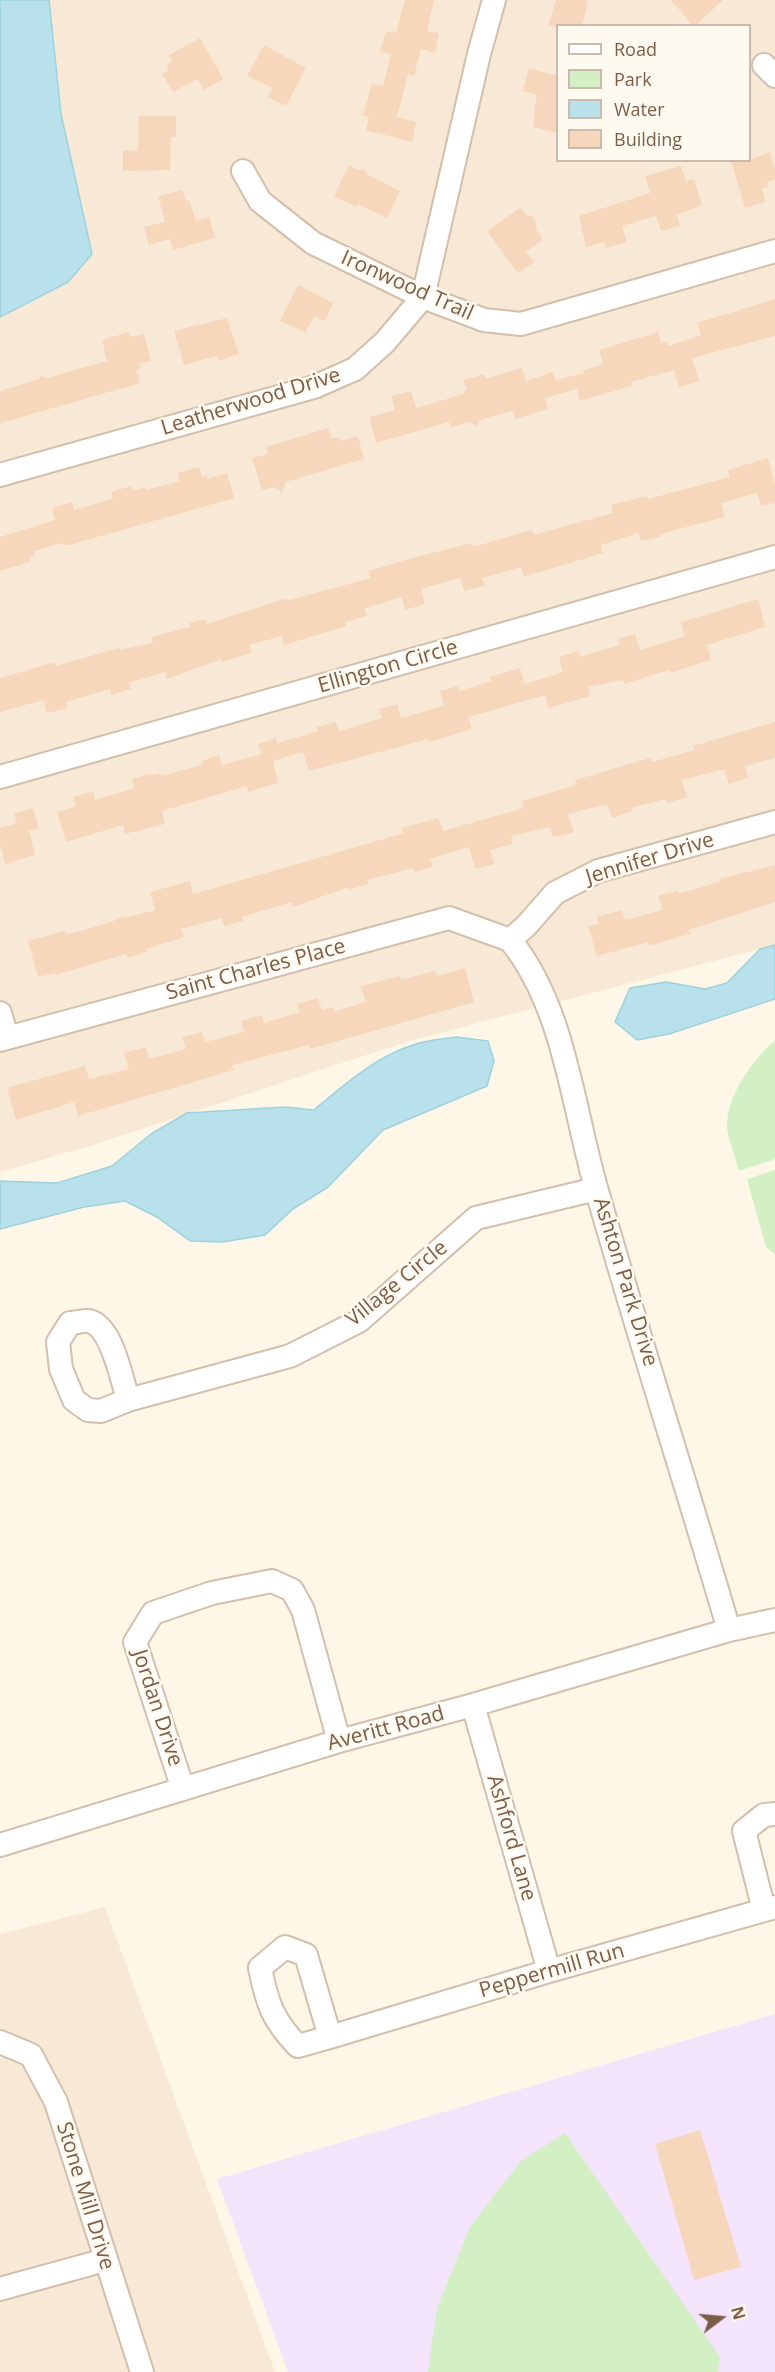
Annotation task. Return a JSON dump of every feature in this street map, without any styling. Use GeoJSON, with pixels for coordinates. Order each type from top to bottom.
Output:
{"type":"FeatureCollection","features":[{"type":"Feature","properties":{"kind":"street","name":"Leatherwood Drive"},"geometry":{"type":"LineString","coordinates":[[0,475],[314,387],[355,369],[385,342],[423,297],[479,54],[494,0]]}},
{"type":"Feature","properties":{"kind":"street","name":"Ironwood Trail"},"geometry":{"type":"LineString","coordinates":[[243,171],[260,201],[313,243],[423,297],[484,320],[521,324],[775,251]]}},
{"type":"Feature","properties":{"kind":"street","name":"Ellington Circle"},"geometry":{"type":"LineString","coordinates":[[0,777],[775,557]]}},
{"type":"Feature","properties":{"kind":"street","name":"Jennifer Drive"},"geometry":{"type":"LineString","coordinates":[[510,940],[526,926],[555,893],[598,871],[775,822]]}},
{"type":"Feature","properties":{"kind":"street","name":"Saint Charles Place"},"geometry":{"type":"LineString","coordinates":[[4,1039],[449,918],[510,940]]}},
{"type":"Feature","properties":{"kind":"street","name":"Ashton Park Drive"},"geometry":{"type":"LineString","coordinates":[[510,940],[524,957],[556,1025],[596,1189],[729,1630]]}},
{"type":"Feature","properties":{"kind":"street"},"geometry":{"type":"LineString","coordinates":[[0,1013],[4,1039]]}},
{"type":"Feature","properties":{"kind":"street","name":"Village Circle"},"geometry":{"type":"LineString","coordinates":[[128,1400],[290,1356],[359,1321],[476,1218],[596,1189]]}},
{"type":"Feature","properties":{"kind":"street","name":"Jordan Drive"},"geometry":{"type":"LineString","coordinates":[[183,1789],[135,1642],[153,1613],[212,1593],[272,1581],[292,1590],[303,1610],[339,1741]]}},
{"type":"Feature","properties":{"kind":"street","name":"Averitt Road"},"geometry":{"type":"LineString","coordinates":[[0,1845],[339,1741],[473,1705],[729,1630],[775,1620]]}},
{"type":"Feature","properties":{"kind":"street","name":"Ashford Lane"},"geometry":{"type":"LineString","coordinates":[[473,1705],[549,1971]]}},
{"type":"Feature","properties":{"kind":"street"},"geometry":{"type":"LineString","coordinates":[[769,1908],[744,1832],[764,1815],[775,1814]]}},
{"type":"Feature","properties":{"kind":"street","name":"Peppermill Run"},"geometry":{"type":"LineString","coordinates":[[330,2037],[769,1908]]}},
{"type":"Feature","properties":{"kind":"street","name":"Stone Mill Drive"},"geometry":{"type":"LineString","coordinates":[[0,2042],[31,2055],[56,2102],[142,2372]]}},
{"type":"Feature","properties":{"kind":"street"},"geometry":{"type":"LineString","coordinates":[[0,2289],[105,2260]]}},
{"type":"Feature","properties":{"kind":"shaded area"},"geometry":{"type":"Polygon","coordinates":[[[0,0],[775,0],[775,945],[409,1041],[93,1145],[0,1172],[0,0]]]}},
{"type":"Feature","properties":{"kind":"shaded area"},"geometry":{"type":"Polygon","coordinates":[[[105,1907],[275,2372],[0,2372],[0,1934],[105,1907]]]}},
{"type":"Feature","properties":{"kind":"shaded area"},"geometry":{"type":"Polygon","coordinates":[[[775,2014],[775,2372],[288,2372],[217,2179],[775,2014]]]}},
{"type":"Feature","properties":{"kind":"green space"},"geometry":{"type":"Polygon","coordinates":[[[775,1040],[775,1159],[739,1171],[727,1130],[728,1113],[737,1089],[750,1067],[775,1040]]]}},
{"type":"Feature","properties":{"kind":"green space"},"geometry":{"type":"Polygon","coordinates":[[[775,1170],[775,1255],[766,1247],[747,1179],[775,1170]]]}},
{"type":"Feature","properties":{"kind":"green space"},"geometry":{"type":"Polygon","coordinates":[[[565,2133],[720,2357],[718,2372],[428,2372],[437,2308],[470,2227],[520,2162],[565,2133]]]}},
{"type":"Feature","properties":{"kind":"water"},"geometry":{"type":"Polygon","coordinates":[[[0,0],[49,0],[61,114],[92,254],[68,282],[0,317],[0,0]]]}},
{"type":"Feature","properties":{"kind":"water"},"geometry":{"type":"Polygon","coordinates":[[[775,945],[775,999],[669,1034],[637,1040],[615,1022],[630,988],[666,982],[705,989],[727,983],[760,949],[775,945]]]}},
{"type":"Feature","properties":{"kind":"water"},"geometry":{"type":"Polygon","coordinates":[[[457,1037],[488,1041],[494,1061],[487,1086],[383,1130],[328,1187],[293,1209],[265,1235],[223,1242],[190,1241],[157,1217],[125,1201],[84,1207],[0,1229],[0,1181],[57,1183],[112,1166],[151,1134],[187,1113],[285,1107],[314,1110],[374,1063],[401,1049],[457,1037]]]}},
{"type":"Feature","properties":{"kind":"building"},"geometry":{"type":"Polygon","coordinates":[[[405,0],[434,0],[427,31],[439,33],[435,53],[421,49],[414,76],[408,74],[397,117],[416,122],[412,142],[366,130],[369,117],[363,116],[372,84],[383,86],[391,54],[380,51],[386,31],[396,33],[405,0]]]}},
{"type":"Feature","properties":{"kind":"building"},"geometry":{"type":"Polygon","coordinates":[[[556,0],[588,0],[582,24],[548,26],[556,0]]]}},
{"type":"Feature","properties":{"kind":"building"},"geometry":{"type":"Polygon","coordinates":[[[671,0],[723,0],[697,24],[691,24],[671,0]]]}},
{"type":"Feature","properties":{"kind":"building"},"geometry":{"type":"Polygon","coordinates":[[[200,38],[223,79],[204,90],[197,79],[173,92],[162,74],[169,70],[166,65],[172,62],[169,55],[200,38]]]}},
{"type":"Feature","properties":{"kind":"building"},"geometry":{"type":"Polygon","coordinates":[[[264,45],[306,68],[286,106],[268,97],[273,88],[247,76],[264,45]]]}},
{"type":"Feature","properties":{"kind":"building"},"geometry":{"type":"Polygon","coordinates":[[[529,68],[556,75],[556,133],[533,127],[537,95],[523,91],[529,68]]]}},
{"type":"Feature","properties":{"kind":"building"},"geometry":{"type":"Polygon","coordinates":[[[139,116],[176,116],[176,137],[171,137],[170,170],[123,171],[123,150],[138,151],[139,116]]]}},
{"type":"Feature","properties":{"kind":"building"},"geometry":{"type":"Polygon","coordinates":[[[770,152],[775,169],[775,180],[767,182],[768,187],[762,188],[765,202],[745,208],[732,162],[751,162],[751,160],[770,152]]]}},
{"type":"Feature","properties":{"kind":"building"},"geometry":{"type":"Polygon","coordinates":[[[349,165],[359,170],[363,169],[367,174],[400,191],[387,218],[358,204],[356,207],[334,196],[349,165]]]}},
{"type":"Feature","properties":{"kind":"building"},"geometry":{"type":"Polygon","coordinates":[[[681,166],[686,181],[694,179],[702,205],[677,215],[680,226],[661,231],[656,216],[622,226],[627,242],[606,248],[604,242],[586,247],[579,216],[650,193],[645,176],[681,166]]]}},
{"type":"Feature","properties":{"kind":"building"},"geometry":{"type":"Polygon","coordinates":[[[182,190],[186,201],[189,200],[196,220],[209,217],[215,238],[173,250],[170,239],[149,245],[144,227],[165,222],[158,196],[182,190]]]}},
{"type":"Feature","properties":{"kind":"building"},"geometry":{"type":"Polygon","coordinates":[[[521,207],[526,215],[532,216],[536,222],[536,229],[543,239],[526,252],[534,262],[518,273],[487,231],[521,207]]]}},
{"type":"Feature","properties":{"kind":"building"},"geometry":{"type":"Polygon","coordinates":[[[298,285],[333,303],[325,321],[315,316],[305,332],[280,321],[298,285]]]}},
{"type":"Feature","properties":{"kind":"building"},"geometry":{"type":"Polygon","coordinates":[[[775,299],[775,336],[692,358],[699,381],[679,387],[674,370],[631,382],[632,386],[580,401],[577,389],[545,398],[548,409],[515,419],[513,411],[482,419],[476,426],[470,422],[451,427],[449,422],[376,443],[369,417],[395,410],[391,396],[411,391],[416,408],[464,394],[463,391],[467,390],[464,380],[484,374],[486,379],[522,368],[526,381],[553,372],[556,380],[584,373],[583,370],[603,364],[599,350],[658,332],[661,343],[667,342],[668,346],[701,335],[697,323],[775,299]]]}},
{"type":"Feature","properties":{"kind":"building"},"geometry":{"type":"Polygon","coordinates":[[[227,318],[239,354],[218,361],[217,356],[184,365],[174,331],[227,318]]]}},
{"type":"Feature","properties":{"kind":"building"},"geometry":{"type":"Polygon","coordinates":[[[129,332],[130,337],[144,334],[151,361],[139,364],[141,368],[136,370],[140,383],[0,423],[0,391],[39,379],[41,376],[47,378],[107,361],[102,340],[129,332]]]}},
{"type":"Feature","properties":{"kind":"building"},"geometry":{"type":"Polygon","coordinates":[[[328,428],[332,439],[339,437],[340,441],[358,436],[364,459],[286,482],[282,492],[275,487],[262,490],[252,458],[268,454],[266,447],[328,428]]]}},
{"type":"Feature","properties":{"kind":"building"},"geometry":{"type":"Polygon","coordinates":[[[768,458],[775,485],[775,503],[761,506],[757,493],[721,503],[725,517],[641,541],[638,533],[601,545],[603,553],[560,566],[524,576],[521,567],[482,578],[485,586],[464,591],[460,578],[421,589],[425,604],[405,610],[402,597],[365,608],[367,616],[345,622],[347,626],[284,645],[282,636],[249,645],[252,653],[221,662],[221,659],[167,679],[165,672],[129,683],[131,689],[111,695],[110,689],[66,702],[68,708],[47,713],[43,700],[0,712],[0,678],[55,662],[56,666],[119,648],[120,650],[153,643],[151,637],[190,627],[189,623],[205,619],[207,624],[284,599],[290,600],[371,578],[369,571],[412,558],[472,543],[473,547],[532,530],[534,535],[613,513],[611,505],[647,496],[648,499],[730,477],[728,470],[768,458]]]}},
{"type":"Feature","properties":{"kind":"building"},"geometry":{"type":"Polygon","coordinates":[[[199,467],[202,477],[207,475],[208,479],[227,473],[234,498],[69,545],[62,545],[62,543],[34,551],[35,556],[29,557],[30,562],[0,571],[0,537],[55,520],[52,508],[72,502],[74,510],[113,499],[111,492],[131,486],[133,491],[146,487],[147,490],[180,481],[177,473],[199,467]]]}},
{"type":"Feature","properties":{"kind":"building"},"geometry":{"type":"Polygon","coordinates":[[[758,599],[765,627],[707,645],[711,660],[624,684],[623,680],[588,687],[590,696],[549,708],[545,695],[468,717],[472,729],[429,742],[428,739],[309,771],[303,752],[273,761],[278,783],[248,792],[247,786],[162,811],[165,824],[125,834],[123,825],[66,842],[57,812],[76,806],[73,797],[93,791],[95,800],[134,788],[132,779],[150,774],[160,773],[161,776],[202,765],[201,761],[219,755],[222,765],[261,754],[258,744],[276,738],[277,743],[318,731],[317,727],[336,722],[339,731],[382,718],[379,709],[397,704],[401,718],[444,706],[440,691],[458,686],[460,691],[491,681],[490,677],[520,668],[525,684],[563,672],[559,657],[579,651],[580,657],[620,645],[618,639],[635,634],[640,650],[685,636],[681,622],[758,599]]]}},
{"type":"Feature","properties":{"kind":"building"},"geometry":{"type":"Polygon","coordinates":[[[775,722],[775,758],[745,766],[748,778],[729,784],[724,769],[682,780],[687,797],[667,803],[665,799],[631,808],[632,811],[612,818],[607,804],[568,814],[574,832],[553,837],[550,827],[511,836],[513,844],[490,850],[494,864],[475,869],[469,847],[430,859],[433,867],[415,872],[413,868],[367,880],[368,884],[349,890],[349,887],[293,907],[292,902],[242,917],[243,921],[224,926],[221,918],[181,929],[184,937],[147,949],[147,952],[127,958],[126,954],[56,975],[56,973],[38,977],[28,941],[65,931],[66,935],[112,922],[120,917],[155,910],[150,892],[190,881],[193,894],[404,833],[402,828],[438,818],[443,831],[524,808],[522,801],[576,785],[575,780],[650,758],[652,762],[695,750],[693,746],[775,722]]]}},
{"type":"Feature","properties":{"kind":"building"},"geometry":{"type":"Polygon","coordinates":[[[33,808],[39,828],[29,831],[35,855],[5,864],[0,844],[0,828],[17,823],[14,814],[33,808]]]}},
{"type":"Feature","properties":{"kind":"building"},"geometry":{"type":"Polygon","coordinates":[[[775,865],[775,902],[688,930],[690,934],[649,946],[648,942],[597,956],[588,926],[598,924],[597,917],[622,910],[625,920],[663,910],[658,896],[678,891],[678,894],[720,882],[719,879],[775,865]]]}},
{"type":"Feature","properties":{"kind":"building"},"geometry":{"type":"Polygon","coordinates":[[[465,968],[474,1002],[310,1049],[309,1045],[232,1065],[234,1070],[78,1116],[74,1102],[16,1120],[7,1088],[85,1066],[89,1079],[129,1069],[124,1053],[146,1047],[149,1059],[186,1049],[182,1037],[202,1032],[205,1042],[244,1032],[241,1021],[262,1015],[264,1023],[300,1012],[297,1004],[318,998],[322,1010],[334,1007],[335,1011],[366,1002],[361,986],[400,976],[401,980],[434,971],[437,976],[465,968]]]}},
{"type":"Feature","properties":{"kind":"building"},"geometry":{"type":"Polygon","coordinates":[[[700,2130],[741,2267],[694,2280],[655,2144],[700,2130]]]}}]}
